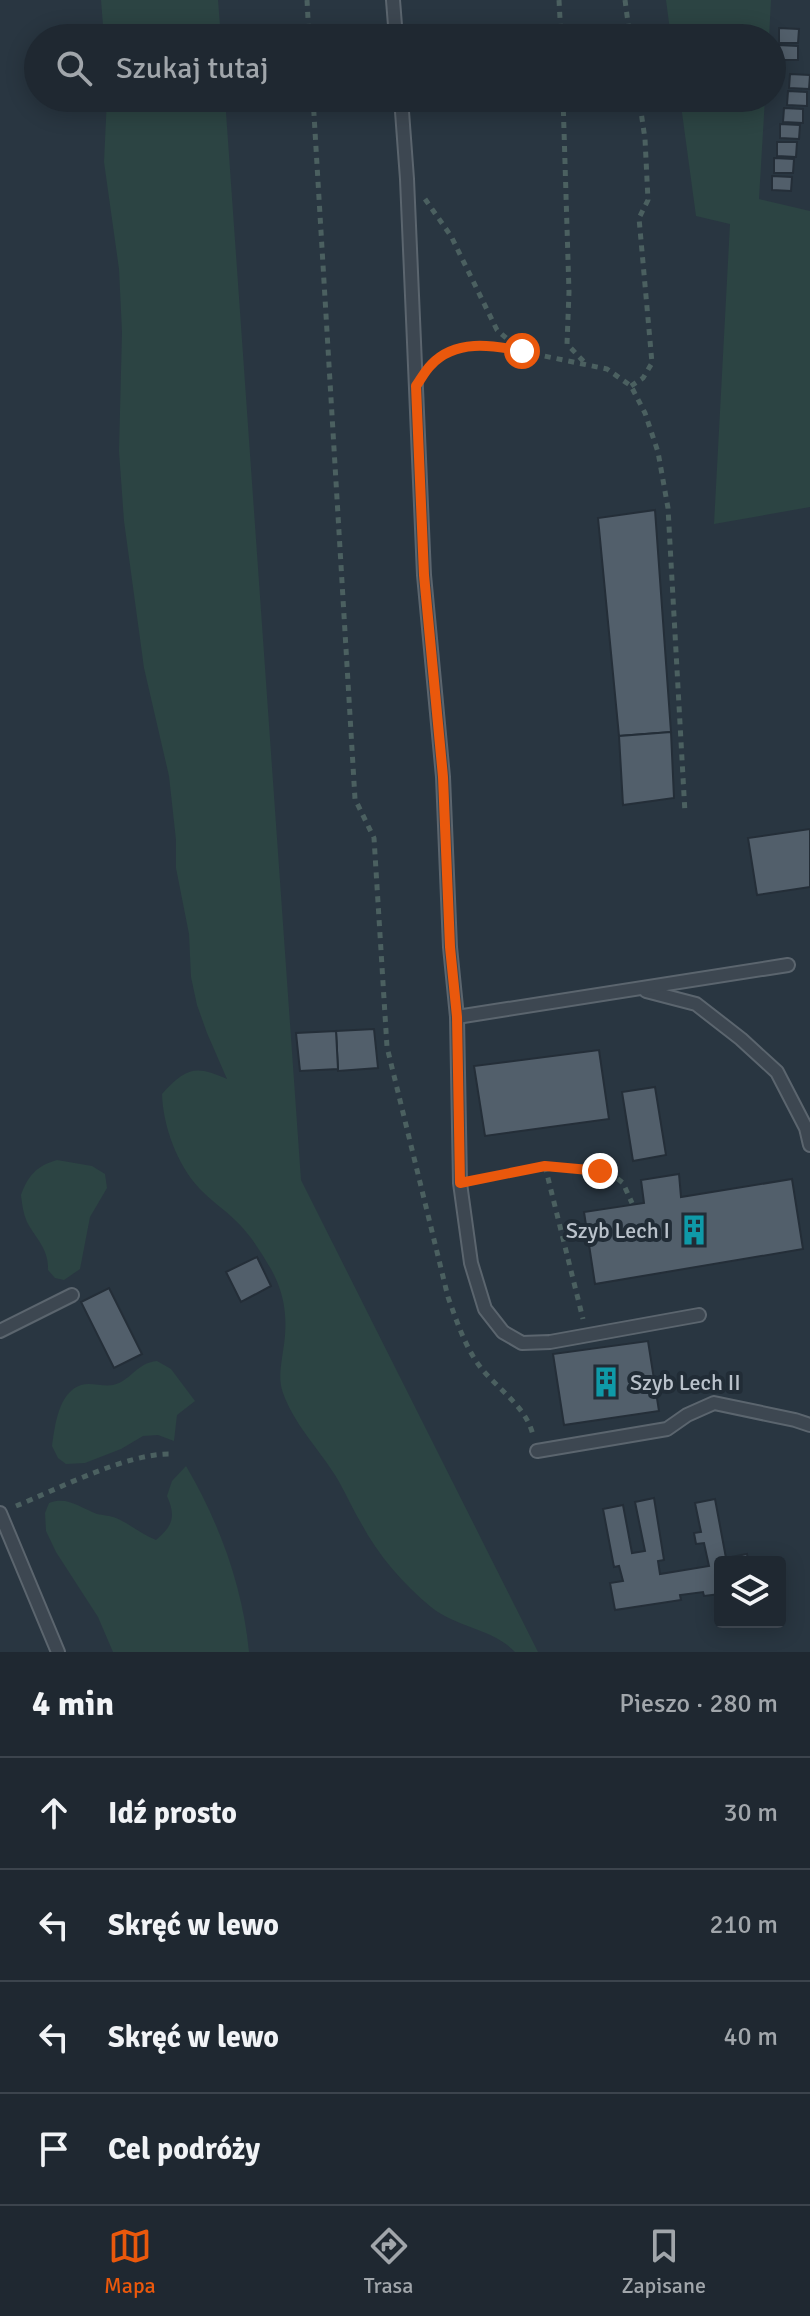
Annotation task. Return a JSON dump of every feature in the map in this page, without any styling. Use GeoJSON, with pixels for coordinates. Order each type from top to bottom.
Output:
{"type":"FeatureCollection","features":[{"type":"Feature","properties":{"kind":"lane"},"geometry":{"type":"LineString","coordinates":[[393,0],[395,24]]}},
{"type":"Feature","properties":{"kind":"lane"},"geometry":{"type":"LineString","coordinates":[[402,112],[424,575],[443,777],[450,947],[457,1017],[460,1183],[471,1263],[485,1309],[503,1332],[522,1343],[550,1342],[699,1315]]}},
{"type":"Feature","properties":{"kind":"lane"},"geometry":{"type":"LineString","coordinates":[[457,1017],[788,965]]}},
{"type":"Feature","properties":{"kind":"lane"},"geometry":{"type":"LineString","coordinates":[[639,989],[696,1004],[741,1039],[777,1072],[806,1128],[810,1145]]}},
{"type":"Feature","properties":{"kind":"lane"},"geometry":{"type":"LineString","coordinates":[[0,1331],[72,1295]]}},
{"type":"Feature","properties":{"kind":"lane"},"geometry":{"type":"LineString","coordinates":[[537,1451],[667,1429],[687,1415],[714,1403],[810,1425]]}},
{"type":"Feature","properties":{"kind":"lane"},"geometry":{"type":"LineString","coordinates":[[0,1513],[58,1652]]}},
{"type":"Feature","properties":{"kind":"path"},"geometry":{"type":"LineString","coordinates":[[307,0],[308,24]]}},
{"type":"Feature","properties":{"kind":"path"},"geometry":{"type":"LineString","coordinates":[[560,0],[561,24]]}},
{"type":"Feature","properties":{"kind":"path"},"geometry":{"type":"LineString","coordinates":[[625,0],[628,24]]}},
{"type":"Feature","properties":{"kind":"path"},"geometry":{"type":"LineString","coordinates":[[314,112],[355,799],[374,838],[387,1047],[448,1297],[460,1333],[476,1362],[515,1403],[531,1427],[537,1451]]}},
{"type":"Feature","properties":{"kind":"path"},"geometry":{"type":"LineString","coordinates":[[563,112],[569,292],[567,344],[587,364]]}},
{"type":"Feature","properties":{"kind":"path"},"geometry":{"type":"LineString","coordinates":[[631,386],[643,378],[652,363],[639,218],[648,200],[641,112]]}},
{"type":"Feature","properties":{"kind":"path"},"geometry":{"type":"LineString","coordinates":[[407,179],[431,206],[451,236],[497,330],[522,351]]}},
{"type":"Feature","properties":{"kind":"path"},"geometry":{"type":"LineString","coordinates":[[416,386],[433,362],[457,349],[486,344],[607,369],[631,386],[645,413],[658,452],[668,508],[685,813]]}},
{"type":"Feature","properties":{"kind":"path"},"geometry":{"type":"LineString","coordinates":[[460,1183],[545,1166],[600,1171],[613,1175],[623,1183],[632,1203]]}},
{"type":"Feature","properties":{"kind":"path"},"geometry":{"type":"LineString","coordinates":[[545,1166],[587,1336]]}},
{"type":"Feature","properties":{"kind":"path"},"geometry":{"type":"LineString","coordinates":[[14,1507],[135,1458],[171,1454]]}},
{"type":"Feature","properties":{"kind":"green space"},"geometry":{"type":"Polygon","coordinates":[[[101,0],[218,0],[220,24],[103,24],[101,0]]]}},
{"type":"Feature","properties":{"kind":"green space"},"geometry":{"type":"Polygon","coordinates":[[[666,0],[771,0],[770,24],[669,24],[666,0]]]}},
{"type":"Feature","properties":{"kind":"green space"},"geometry":{"type":"Polygon","coordinates":[[[106,112],[226,112],[301,1180],[538,1652],[515,1652],[496,1638],[441,1614],[411,1589],[375,1546],[335,1475],[293,1415],[283,1393],[280,1378],[284,1309],[271,1269],[246,1231],[191,1178],[168,1131],[162,1094],[178,1078],[199,1070],[227,1079],[197,1005],[191,977],[189,934],[176,868],[169,776],[144,668],[124,521],[119,451],[122,332],[119,269],[104,162],[106,112]]]}},
{"type":"Feature","properties":{"kind":"green space"},"geometry":{"type":"Polygon","coordinates":[[[682,112],[764,112],[759,199],[810,211],[810,507],[714,524],[730,224],[696,216],[682,112]]]}},
{"type":"Feature","properties":{"kind":"green space"},"geometry":{"type":"Polygon","coordinates":[[[57,1160],[92,1166],[105,1174],[107,1188],[90,1217],[80,1269],[64,1280],[55,1278],[48,1270],[44,1250],[26,1219],[21,1195],[34,1173],[57,1160]]]}},
{"type":"Feature","properties":{"kind":"green space"},"geometry":{"type":"Polygon","coordinates":[[[157,1361],[171,1369],[195,1401],[177,1415],[174,1441],[158,1435],[143,1436],[121,1449],[85,1463],[66,1464],[58,1458],[52,1446],[56,1420],[73,1389],[85,1384],[119,1383],[144,1365],[157,1361]]]}},
{"type":"Feature","properties":{"kind":"green space"},"geometry":{"type":"Polygon","coordinates":[[[186,1466],[228,1556],[241,1603],[249,1652],[113,1652],[98,1617],[56,1552],[46,1531],[45,1513],[49,1503],[68,1502],[116,1518],[156,1540],[171,1520],[167,1496],[172,1481],[186,1466]]]}},
{"type":"Feature","properties":{"kind":"building"},"geometry":{"type":"Polygon","coordinates":[[[786,28],[799,29],[798,43],[786,43],[786,28]]]}},
{"type":"Feature","properties":{"kind":"building"},"geometry":{"type":"Polygon","coordinates":[[[786,45],[798,46],[798,60],[786,60],[786,45]]]}},
{"type":"Feature","properties":{"kind":"building"},"geometry":{"type":"Polygon","coordinates":[[[790,74],[810,75],[809,89],[789,88],[790,74]]]}},
{"type":"Feature","properties":{"kind":"building"},"geometry":{"type":"Polygon","coordinates":[[[788,91],[807,92],[807,106],[787,105],[788,91]]]}},
{"type":"Feature","properties":{"kind":"building"},"geometry":{"type":"Polygon","coordinates":[[[786,108],[803,109],[803,123],[783,122],[786,108]]]}},
{"type":"Feature","properties":{"kind":"building"},"geometry":{"type":"Polygon","coordinates":[[[780,124],[800,125],[799,139],[780,138],[780,124]]]}},
{"type":"Feature","properties":{"kind":"building"},"geometry":{"type":"Polygon","coordinates":[[[777,142],[797,142],[796,157],[777,156],[777,142]]]}},
{"type":"Feature","properties":{"kind":"building"},"geometry":{"type":"Polygon","coordinates":[[[774,158],[794,159],[793,173],[774,173],[774,158]]]}},
{"type":"Feature","properties":{"kind":"building"},"geometry":{"type":"Polygon","coordinates":[[[772,176],[792,177],[791,191],[772,190],[772,176]]]}},
{"type":"Feature","properties":{"kind":"building"},"geometry":{"type":"Polygon","coordinates":[[[655,510],[671,732],[619,736],[598,518],[655,510]]]}},
{"type":"Feature","properties":{"kind":"building"},"geometry":{"type":"Polygon","coordinates":[[[671,732],[674,798],[623,805],[619,736],[671,732]]]}},
{"type":"Feature","properties":{"kind":"building"},"geometry":{"type":"Polygon","coordinates":[[[810,829],[810,887],[757,895],[748,838],[810,829]]]}},
{"type":"Feature","properties":{"kind":"building"},"geometry":{"type":"Polygon","coordinates":[[[374,1029],[378,1068],[338,1071],[336,1031],[374,1029]]]}},
{"type":"Feature","properties":{"kind":"building"},"geometry":{"type":"Polygon","coordinates":[[[336,1031],[338,1069],[300,1071],[296,1033],[336,1031]]]}},
{"type":"Feature","properties":{"kind":"building"},"geometry":{"type":"Polygon","coordinates":[[[599,1050],[609,1119],[485,1136],[474,1066],[599,1050]]]}},
{"type":"Feature","properties":{"kind":"building"},"geometry":{"type":"Polygon","coordinates":[[[655,1087],[666,1155],[633,1161],[622,1092],[655,1087]]]}},
{"type":"Feature","properties":{"kind":"building","name":"Szyb Lech I"},"geometry":{"type":"Polygon","coordinates":[[[679,1174],[681,1197],[792,1179],[803,1249],[595,1284],[584,1212],[644,1203],[641,1180],[679,1174]]]}},
{"type":"Feature","properties":{"kind":"building"},"geometry":{"type":"Polygon","coordinates":[[[257,1257],[271,1286],[241,1302],[226,1272],[257,1257]]]}},
{"type":"Feature","properties":{"kind":"building"},"geometry":{"type":"Polygon","coordinates":[[[109,1288],[142,1354],[114,1368],[81,1302],[109,1288]]]}},
{"type":"Feature","properties":{"kind":"building","name":"Szyb Lech II"},"geometry":{"type":"Polygon","coordinates":[[[648,1341],[659,1411],[564,1425],[553,1354],[648,1341]]]}},
{"type":"Feature","properties":{"kind":"building"},"geometry":{"type":"Polygon","coordinates":[[[654,1498],[664,1560],[658,1561],[660,1574],[709,1566],[704,1543],[696,1544],[694,1533],[701,1532],[695,1503],[715,1499],[726,1556],[714,1556],[714,1595],[704,1596],[703,1592],[680,1595],[681,1600],[615,1610],[610,1583],[623,1581],[619,1566],[614,1567],[603,1509],[623,1505],[632,1553],[645,1551],[635,1502],[654,1498]]]}},
{"type":"Feature","properties":{"kind":"place","name":"Szyb Lech I"},"geometry":{"type":"Point","coordinates":[694,1230]}},
{"type":"Feature","properties":{"kind":"place","name":"Szyb Lech II"},"geometry":{"type":"Point","coordinates":[606,1382]}},
{"type":"Feature","properties":{"kind":"route"},"geometry":{"type":"LineString","coordinates":[[522,351],[486,344],[457,349],[433,362],[416,386],[424,575],[443,777],[450,947],[457,1017],[460,1183],[545,1166],[600,1171]]}}]}
